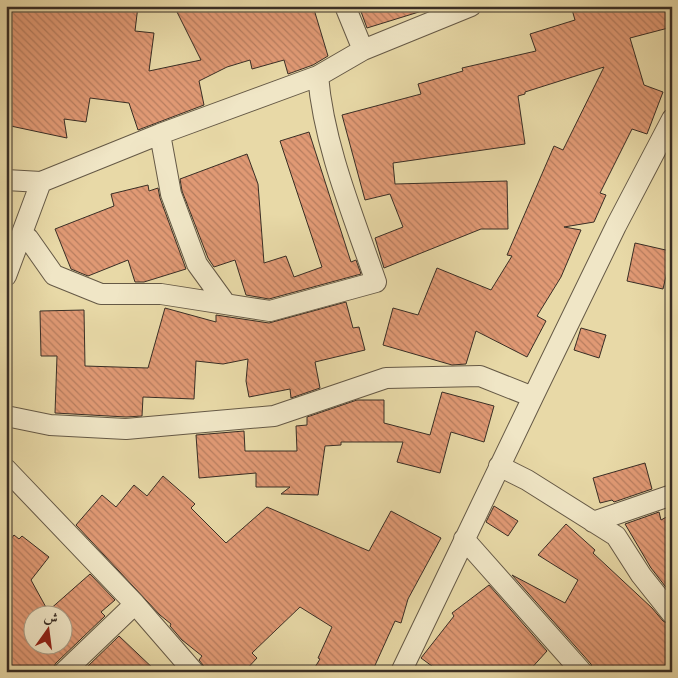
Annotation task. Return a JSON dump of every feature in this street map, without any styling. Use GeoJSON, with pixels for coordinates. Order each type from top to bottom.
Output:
{"type":"FeatureCollection","features":[{"type":"Feature","properties":{"kind":"street"},"geometry":{"type":"LineString","coordinates":[[345,6],[363,50]]}},
{"type":"Feature","properties":{"kind":"street"},"geometry":{"type":"LineString","coordinates":[[6,180],[41,182],[160,134],[318,76],[363,50],[472,6]]}},
{"type":"Feature","properties":{"kind":"street"},"geometry":{"type":"LineString","coordinates":[[28,238],[54,275],[101,294],[161,294],[270,311],[376,282],[335,160],[318,76]]}},
{"type":"Feature","properties":{"kind":"street"},"geometry":{"type":"LineString","coordinates":[[401,672],[616,226],[672,119]]}},
{"type":"Feature","properties":{"kind":"street"},"geometry":{"type":"LineString","coordinates":[[160,134],[171,194],[197,264],[226,304]]}},
{"type":"Feature","properties":{"kind":"street"},"geometry":{"type":"LineString","coordinates":[[6,276],[41,182]]}},
{"type":"Feature","properties":{"kind":"street"},"geometry":{"type":"LineString","coordinates":[[6,416],[50,425],[126,429],[274,416],[386,378],[480,376],[533,397]]}},
{"type":"Feature","properties":{"kind":"street"},"geometry":{"type":"LineString","coordinates":[[499,466],[527,480],[616,536],[641,575],[672,614]]}},
{"type":"Feature","properties":{"kind":"street"},"geometry":{"type":"LineString","coordinates":[[6,469],[135,604],[194,672]]}},
{"type":"Feature","properties":{"kind":"street"},"geometry":{"type":"LineString","coordinates":[[593,522],[672,496]]}},
{"type":"Feature","properties":{"kind":"street"},"geometry":{"type":"LineString","coordinates":[[464,539],[582,672]]}},
{"type":"Feature","properties":{"kind":"street"},"geometry":{"type":"LineString","coordinates":[[64,672],[135,604]]}},
{"type":"Feature","properties":{"kind":"building"},"geometry":{"type":"Polygon","coordinates":[[[6,6],[138,6],[135,31],[154,33],[149,71],[201,60],[174,6],[313,6],[328,56],[313,65],[288,74],[284,60],[252,69],[250,60],[227,67],[199,81],[204,105],[138,130],[129,103],[90,98],[86,122],[64,119],[67,138],[6,125],[6,6]]]}},
{"type":"Feature","properties":{"kind":"building"},"geometry":{"type":"Polygon","coordinates":[[[359,6],[422,6],[422,11],[367,28],[359,6]]]}},
{"type":"Feature","properties":{"kind":"building"},"geometry":{"type":"Polygon","coordinates":[[[571,6],[593,8],[598,6],[672,6],[672,27],[630,38],[644,85],[663,92],[647,134],[632,129],[600,193],[606,195],[594,222],[564,227],[581,230],[561,277],[537,316],[546,321],[527,357],[476,331],[466,364],[452,365],[383,345],[393,308],[418,315],[437,268],[491,290],[512,256],[507,255],[554,146],[563,150],[604,67],[525,92],[525,94],[518,96],[525,144],[393,163],[395,184],[507,181],[508,229],[481,229],[384,268],[375,238],[403,227],[390,194],[365,200],[342,115],[421,94],[418,84],[463,71],[462,68],[536,51],[530,34],[575,20],[571,6]]]}},
{"type":"Feature","properties":{"kind":"building"},"geometry":{"type":"Polygon","coordinates":[[[309,132],[351,262],[356,260],[361,274],[269,299],[246,295],[235,260],[214,267],[208,258],[182,191],[180,179],[247,154],[258,184],[264,263],[286,256],[294,277],[322,267],[280,141],[309,132]]]}},
{"type":"Feature","properties":{"kind":"building"},"geometry":{"type":"Polygon","coordinates":[[[148,185],[149,191],[158,188],[186,269],[144,282],[135,282],[128,260],[88,276],[71,269],[55,229],[114,206],[111,194],[148,185]]]}},
{"type":"Feature","properties":{"kind":"building"},"geometry":{"type":"Polygon","coordinates":[[[635,243],[670,251],[663,289],[627,281],[635,243]]]}},
{"type":"Feature","properties":{"kind":"building"},"geometry":{"type":"Polygon","coordinates":[[[346,302],[353,328],[359,327],[365,350],[315,362],[320,388],[291,398],[290,389],[249,397],[246,381],[248,359],[223,364],[196,361],[194,399],[143,397],[142,416],[126,417],[55,413],[57,356],[41,356],[40,311],[84,310],[85,366],[148,368],[165,308],[216,322],[216,315],[269,323],[346,302]]]}},
{"type":"Feature","properties":{"kind":"building"},"geometry":{"type":"Polygon","coordinates":[[[581,328],[606,335],[599,358],[574,350],[581,328]]]}},
{"type":"Feature","properties":{"kind":"building"},"geometry":{"type":"Polygon","coordinates":[[[442,392],[494,406],[484,442],[451,432],[440,473],[397,462],[403,442],[341,442],[341,445],[325,446],[318,495],[281,494],[290,487],[256,487],[256,473],[199,478],[196,435],[244,431],[245,451],[297,451],[296,426],[307,425],[307,417],[357,400],[384,400],[384,423],[430,435],[442,392]]]}},
{"type":"Feature","properties":{"kind":"building"},"geometry":{"type":"Polygon","coordinates":[[[645,463],[652,489],[614,502],[612,500],[600,503],[593,478],[645,463]]]}},
{"type":"Feature","properties":{"kind":"building"},"geometry":{"type":"Polygon","coordinates":[[[163,476],[195,504],[191,508],[226,543],[267,507],[369,551],[391,511],[441,538],[408,599],[401,623],[395,621],[372,672],[312,672],[320,659],[318,658],[332,627],[300,607],[252,653],[257,658],[244,672],[206,672],[199,660],[202,656],[182,640],[170,626],[171,624],[160,615],[76,525],[102,495],[116,507],[134,485],[147,496],[163,476]]]}},
{"type":"Feature","properties":{"kind":"building"},"geometry":{"type":"Polygon","coordinates":[[[494,506],[518,521],[508,536],[486,522],[494,506]]]}},
{"type":"Feature","properties":{"kind":"building"},"geometry":{"type":"Polygon","coordinates":[[[659,512],[661,520],[672,514],[672,595],[651,568],[625,524],[659,512]]]}},
{"type":"Feature","properties":{"kind":"building"},"geometry":{"type":"Polygon","coordinates":[[[566,524],[595,550],[593,553],[652,608],[663,621],[672,626],[672,664],[664,672],[594,672],[591,664],[512,575],[565,603],[578,580],[538,555],[566,524]]]}},
{"type":"Feature","properties":{"kind":"building"},"geometry":{"type":"Polygon","coordinates":[[[14,535],[19,539],[22,536],[49,557],[31,580],[45,606],[22,606],[22,656],[63,656],[50,672],[6,672],[6,546],[14,535]]]}},
{"type":"Feature","properties":{"kind":"building"},"geometry":{"type":"Polygon","coordinates":[[[90,574],[115,600],[101,612],[105,616],[72,648],[72,606],[54,606],[90,574]]]}},
{"type":"Feature","properties":{"kind":"building"},"geometry":{"type":"Polygon","coordinates":[[[489,585],[547,651],[528,672],[440,672],[421,658],[454,616],[452,613],[489,585]]]}},
{"type":"Feature","properties":{"kind":"building"},"geometry":{"type":"Polygon","coordinates":[[[119,636],[157,672],[90,672],[86,668],[119,636]]]}}]}
